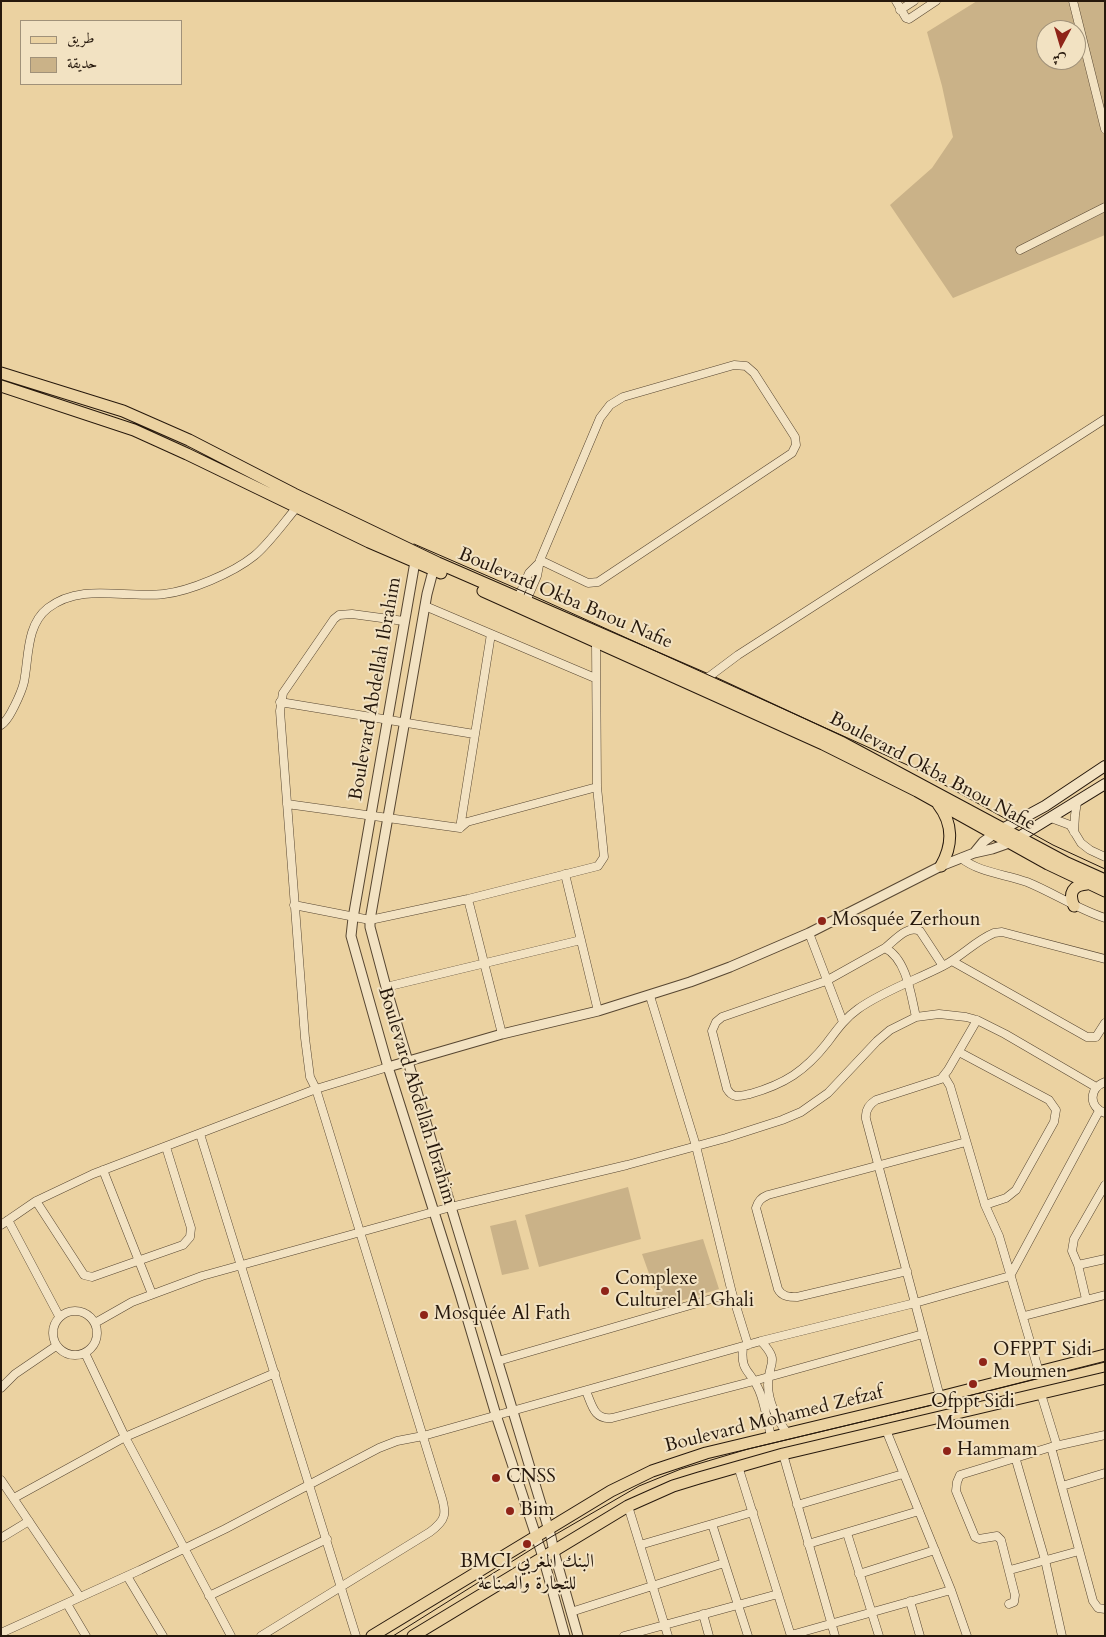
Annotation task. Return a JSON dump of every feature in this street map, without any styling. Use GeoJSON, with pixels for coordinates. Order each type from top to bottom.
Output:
{"type":"FeatureCollection","features":[{"type":"Feature","properties":{"kind":"main road","name":"Boulevard Okba Bnou Nafie"},"geometry":{"type":"LineString","coordinates":[[1,373],[133,415],[189,440],[416,558],[520,604],[705,680],[843,743],[1014,840],[1087,884],[1105,892]]}},
{"type":"Feature","properties":{"kind":"main road","name":"Boulevard Okba Bnou Nafie"},"geometry":{"type":"LineString","coordinates":[[1,386],[134,430],[369,542],[416,558]]}},
{"type":"Feature","properties":{"kind":"main road","name":"Boulevard Okba Bnou Nafie"},"geometry":{"type":"LineString","coordinates":[[520,604],[596,642],[823,744],[937,803],[998,831]]}},
{"type":"Feature","properties":{"kind":"main road"},"geometry":{"type":"LineString","coordinates":[[998,831],[1045,806],[1105,766]]}},
{"type":"Feature","properties":{"kind":"main road"},"geometry":{"type":"LineString","coordinates":[[1014,840],[1105,784]]}},
{"type":"Feature","properties":{"kind":"main road"},"geometry":{"type":"LineString","coordinates":[[937,803],[946,815],[950,837],[948,852],[941,866]]}},
{"type":"Feature","properties":{"kind":"main road","name":"Boulevard Okba Bnou Nafie"},"geometry":{"type":"LineString","coordinates":[[1014,840],[1105,880]]}},
{"type":"Feature","properties":{"kind":"main road"},"geometry":{"type":"LineString","coordinates":[[1074,906],[1071,898],[1072,891],[1078,886],[1087,884]]}},
{"type":"Feature","properties":{"kind":"main road","name":"Boulevard Mohamed Zefzaf"},"geometry":{"type":"LineString","coordinates":[[372,1636],[612,1492],[652,1471],[686,1459],[771,1436],[940,1397],[1105,1355]]}},
{"type":"Feature","properties":{"kind":"main road","name":"Boulevard Mohamed Zefzaf"},"geometry":{"type":"LineString","coordinates":[[413,1636],[628,1506],[673,1486],[783,1454],[1105,1378]]}},
{"type":"Feature","properties":{"kind":"street"},"geometry":{"type":"LineString","coordinates":[[896,1],[906,18],[936,1]]}},
{"type":"Feature","properties":{"kind":"street"},"geometry":{"type":"LineString","coordinates":[[900,10],[914,1]]}},
{"type":"Feature","properties":{"kind":"street"},"geometry":{"type":"LineString","coordinates":[[1074,1],[1105,129]]}},
{"type":"Feature","properties":{"kind":"street"},"geometry":{"type":"LineString","coordinates":[[1020,250],[1105,207]]}},
{"type":"Feature","properties":{"kind":"street"},"geometry":{"type":"LineString","coordinates":[[520,604],[537,576],[539,562],[600,418],[610,405],[624,397],[734,365],[746,366],[754,373],[795,437],[796,445],[792,453],[598,582],[588,583],[539,562]]}},
{"type":"Feature","properties":{"kind":"street"},"geometry":{"type":"LineString","coordinates":[[695,687],[738,655],[1105,419]]}},
{"type":"Feature","properties":{"kind":"street"},"geometry":{"type":"LineString","coordinates":[[1,725],[7,720],[24,683],[30,640],[34,628],[40,617],[49,608],[77,594],[162,595],[178,592],[223,575],[255,556],[297,507]]}},
{"type":"Feature","properties":{"kind":"street","name":"Boulevard Abdellah Ibrahim"},"geometry":{"type":"LineString","coordinates":[[416,558],[351,936],[388,1067],[463,1302],[496,1415],[536,1537],[549,1555],[578,1636]]}},
{"type":"Feature","properties":{"kind":"street","name":"Boulevard Abdellah Ibrahim"},"geometry":{"type":"LineString","coordinates":[[436,567],[430,580],[425,606],[370,920],[371,932],[451,1207],[514,1409],[549,1530],[549,1555],[565,1636]]}},
{"type":"Feature","properties":{"kind":"street"},"geometry":{"type":"LineString","coordinates":[[425,606],[595,678]]}},
{"type":"Feature","properties":{"kind":"street"},"geometry":{"type":"LineString","coordinates":[[261,1636],[430,1532],[443,1519],[445,1506],[316,1089],[310,1077],[304,1038],[280,702],[283,693],[334,619],[339,615],[352,614],[404,621]]}},
{"type":"Feature","properties":{"kind":"street"},"geometry":{"type":"LineString","coordinates":[[460,828],[491,634]]}},
{"type":"Feature","properties":{"kind":"street"},"geometry":{"type":"LineString","coordinates":[[294,905],[370,920],[468,899],[598,866],[604,857],[597,787],[596,642]]}},
{"type":"Feature","properties":{"kind":"street"},"geometry":{"type":"LineString","coordinates":[[280,702],[474,734]]}},
{"type":"Feature","properties":{"kind":"street"},"geometry":{"type":"LineString","coordinates":[[287,804],[460,828],[468,822],[597,787]]}},
{"type":"Feature","properties":{"kind":"street"},"geometry":{"type":"LineString","coordinates":[[1074,834],[1077,802]]}},
{"type":"Feature","properties":{"kind":"street"},"geometry":{"type":"LineString","coordinates":[[1051,818],[1070,825],[1074,834],[1086,847],[1105,857]]}},
{"type":"Feature","properties":{"kind":"street"},"geometry":{"type":"LineString","coordinates":[[974,853],[983,842],[998,831]]}},
{"type":"Feature","properties":{"kind":"street"},"geometry":{"type":"LineString","coordinates":[[59,1316],[4,1222],[36,1201],[104,1170],[316,1089],[408,1060],[650,996],[730,968],[809,934],[941,866],[1014,840]]}},
{"type":"Feature","properties":{"kind":"street"},"geometry":{"type":"LineString","coordinates":[[962,858],[979,868],[1014,877],[1074,906],[1105,918]]}},
{"type":"Feature","properties":{"kind":"street"},"geometry":{"type":"LineString","coordinates":[[565,874],[598,1011]]}},
{"type":"Feature","properties":{"kind":"street"},"geometry":{"type":"LineString","coordinates":[[468,899],[502,1034]]}},
{"type":"Feature","properties":{"kind":"street"},"geometry":{"type":"LineString","coordinates":[[943,966],[920,931],[916,929],[908,930],[885,948],[826,981],[722,1017],[712,1027],[712,1034],[729,1092],[739,1096],[765,1089],[793,1077],[813,1060],[843,1022],[854,1012],[866,1004],[909,983],[943,966],[952,961],[990,934],[1002,932],[1105,960]]}},
{"type":"Feature","properties":{"kind":"street"},"geometry":{"type":"LineString","coordinates":[[809,934],[843,1022]]}},
{"type":"Feature","properties":{"kind":"street"},"geometry":{"type":"LineString","coordinates":[[386,987],[581,940]]}},
{"type":"Feature","properties":{"kind":"street"},"geometry":{"type":"LineString","coordinates":[[885,948],[899,961],[909,983],[916,1017]]}},
{"type":"Feature","properties":{"kind":"street"},"geometry":{"type":"LineString","coordinates":[[952,961],[1090,1038],[1098,1035],[1105,1023]]}},
{"type":"Feature","properties":{"kind":"street"},"geometry":{"type":"LineString","coordinates":[[650,996],[696,1146],[746,1346],[742,1358],[744,1367],[754,1381],[762,1398],[771,1436]]}},
{"type":"Feature","properties":{"kind":"street"},"geometry":{"type":"LineString","coordinates":[[95,1323],[132,1302],[202,1276],[451,1207],[609,1170],[782,1120],[801,1112],[838,1084],[877,1041],[890,1030],[916,1017],[939,1014],[977,1020],[1013,1038],[1096,1087]]}},
{"type":"Feature","properties":{"kind":"street"},"geometry":{"type":"LineString","coordinates":[[940,1397],[866,1120],[866,1112],[870,1105],[880,1099],[933,1083],[944,1076],[977,1020]]}},
{"type":"Feature","properties":{"kind":"street"},"geometry":{"type":"LineString","coordinates":[[959,1052],[1049,1100],[1056,1110],[1054,1122],[1016,1190],[1006,1198],[984,1206]]}},
{"type":"Feature","properties":{"kind":"street"},"geometry":{"type":"LineString","coordinates":[[944,1076],[950,1086],[984,1206],[999,1236],[1039,1372]]}},
{"type":"Feature","properties":{"kind":"street"},"geometry":{"type":"LineString","coordinates":[[1,1633],[225,1529],[355,1459],[396,1441],[423,1436],[514,1409],[1010,1276],[1102,1112],[1092,1100],[1096,1087],[1105,1082]]}},
{"type":"Feature","properties":{"kind":"street"},"geometry":{"type":"LineString","coordinates":[[200,1134],[356,1636]]}},
{"type":"Feature","properties":{"kind":"street"},"geometry":{"type":"LineString","coordinates":[[907,1271],[797,1297],[785,1296],[778,1289],[756,1208],[758,1202],[762,1198],[966,1142]]}},
{"type":"Feature","properties":{"kind":"street"},"geometry":{"type":"LineString","coordinates":[[36,1201],[84,1275],[92,1277],[183,1245],[190,1237],[191,1228],[166,1147]]}},
{"type":"Feature","properties":{"kind":"street"},"geometry":{"type":"LineString","coordinates":[[104,1170],[152,1294]]}},
{"type":"Feature","properties":{"kind":"street"},"geometry":{"type":"LineString","coordinates":[[1086,1299],[1078,1265],[1072,1251],[1073,1241],[1105,1185]]}},
{"type":"Feature","properties":{"kind":"street"},"geometry":{"type":"LineString","coordinates":[[1078,1265],[1105,1259]]}},
{"type":"Feature","properties":{"kind":"street"},"geometry":{"type":"LineString","coordinates":[[498,1361],[732,1293]]}},
{"type":"Feature","properties":{"kind":"street"},"geometry":{"type":"LineString","coordinates":[[1024,1316],[1105,1295]]}},
{"type":"Feature","properties":{"kind":"street"},"geometry":{"type":"LineString","coordinates":[[69,1311],[79,1311],[89,1315],[95,1323],[98,1332],[96,1340],[92,1348],[85,1353],[78,1356],[69,1355],[62,1352],[56,1346],[52,1336],[53,1325],[59,1316],[69,1311]]}},
{"type":"Feature","properties":{"kind":"street"},"geometry":{"type":"LineString","coordinates":[[586,1391],[598,1416],[606,1419],[770,1377],[923,1334]]}},
{"type":"Feature","properties":{"kind":"street"},"geometry":{"type":"LineString","coordinates":[[760,1342],[772,1356],[768,1386],[778,1418],[787,1432]]}},
{"type":"Feature","properties":{"kind":"street"},"geometry":{"type":"LineString","coordinates":[[1,1388],[15,1374],[56,1346]]}},
{"type":"Feature","properties":{"kind":"street"},"geometry":{"type":"LineString","coordinates":[[85,1353],[126,1437],[231,1636]]}},
{"type":"Feature","properties":{"kind":"street"},"geometry":{"type":"LineString","coordinates":[[14,1498],[126,1437],[274,1373]]}},
{"type":"Feature","properties":{"kind":"street"},"geometry":{"type":"LineString","coordinates":[[1041,1394],[1062,1486],[1094,1604],[1098,1608],[1105,1608]]}},
{"type":"Feature","properties":{"kind":"street"},"geometry":{"type":"LineString","coordinates":[[886,1430],[951,1590],[967,1636]]}},
{"type":"Feature","properties":{"kind":"street"},"geometry":{"type":"LineString","coordinates":[[1009,1604],[1014,1602],[1015,1597],[1010,1570],[999,1537],[979,1539],[975,1537],[956,1487],[960,1475],[1016,1460],[1054,1447],[1105,1435]]}},
{"type":"Feature","properties":{"kind":"street"},"geometry":{"type":"LineString","coordinates":[[783,1454],[835,1636]]}},
{"type":"Feature","properties":{"kind":"street"},"geometry":{"type":"LineString","coordinates":[[1016,1460],[1045,1560],[1062,1636]]}},
{"type":"Feature","properties":{"kind":"street"},"geometry":{"type":"LineString","coordinates":[[738,1466],[754,1512],[791,1635],[951,1590]]}},
{"type":"Feature","properties":{"kind":"street"},"geometry":{"type":"LineString","coordinates":[[1062,1486],[1105,1473]]}},
{"type":"Feature","properties":{"kind":"street"},"geometry":{"type":"LineString","coordinates":[[797,1505],[903,1474]]}},
{"type":"Feature","properties":{"kind":"street"},"geometry":{"type":"LineString","coordinates":[[1,1480],[80,1597]]}},
{"type":"Feature","properties":{"kind":"street"},"geometry":{"type":"LineString","coordinates":[[628,1506],[668,1636]]}},
{"type":"Feature","properties":{"kind":"street"},"geometry":{"type":"LineString","coordinates":[[808,1544],[919,1511]]}},
{"type":"Feature","properties":{"kind":"street"},"geometry":{"type":"LineString","coordinates":[[640,1545],[754,1512]]}},
{"type":"Feature","properties":{"kind":"street"},"geometry":{"type":"LineString","coordinates":[[1,1538],[30,1521]]}},
{"type":"Feature","properties":{"kind":"street"},"geometry":{"type":"LineString","coordinates":[[712,1524],[748,1636]]}},
{"type":"Feature","properties":{"kind":"street"},"geometry":{"type":"LineString","coordinates":[[847,1533],[878,1636]]}},
{"type":"Feature","properties":{"kind":"street"},"geometry":{"type":"LineString","coordinates":[[209,1596],[327,1539]]}},
{"type":"Feature","properties":{"kind":"street"},"geometry":{"type":"LineString","coordinates":[[859,1574],[935,1550]]}},
{"type":"Feature","properties":{"kind":"street"},"geometry":{"type":"LineString","coordinates":[[1010,1570],[1079,1551]]}},
{"type":"Feature","properties":{"kind":"street"},"geometry":{"type":"LineString","coordinates":[[571,1612],[724,1562]]}},
{"type":"Feature","properties":{"kind":"street"},"geometry":{"type":"LineString","coordinates":[[127,1576],[163,1636]]}},
{"type":"Feature","properties":{"kind":"street"},"geometry":{"type":"LineString","coordinates":[[624,1636],[778,1594]]}},
{"type":"Feature","properties":{"kind":"street"},"geometry":{"type":"LineString","coordinates":[[910,1601],[920,1636]]}},
{"type":"Feature","properties":{"kind":"street"},"geometry":{"type":"LineString","coordinates":[[67,1604],[86,1636]]}},
{"type":"Feature","properties":{"kind":"street"},"geometry":{"type":"LineString","coordinates":[[703,1614],[709,1636]]}},
{"type":"Feature","properties":{"kind":"green space"},"geometry":{"type":"Polygon","coordinates":[[[977,1],[1105,1],[1105,235],[953,298],[890,205],[932,168],[953,137],[942,86],[927,32],[977,1]]]}},
{"type":"Feature","properties":{"kind":"green space"},"geometry":{"type":"Polygon","coordinates":[[[628,1187],[641,1239],[539,1267],[525,1215],[628,1187]]]}},
{"type":"Feature","properties":{"kind":"green space"},"geometry":{"type":"Polygon","coordinates":[[[516,1220],[529,1269],[502,1275],[490,1226],[516,1220]]]}},
{"type":"Feature","properties":{"kind":"green space"},"geometry":{"type":"Polygon","coordinates":[[[703,1239],[719,1289],[661,1307],[642,1254],[703,1239]]]}},
{"type":"Feature","properties":{"kind":"tram line"},"geometry":{"type":"LineString","coordinates":[[414,544],[536,597],[914,768],[1053,845],[1105,869]]}},
{"type":"Feature","properties":{"kind":"tram line"},"geometry":{"type":"LineString","coordinates":[[393,1636],[551,1537],[639,1486],[681,1469],[748,1449],[1105,1362]]}},
{"type":"Feature","properties":{"kind":"place","name":"Mosquée Zerhoun"},"geometry":{"type":"Point","coordinates":[822,921]}},
{"type":"Feature","properties":{"kind":"place","name":"Complexe Culturel Al Ghali"},"geometry":{"type":"Point","coordinates":[605,1291]}},
{"type":"Feature","properties":{"kind":"place","name":"Mosquée Al Fath"},"geometry":{"type":"Point","coordinates":[424,1315]}},
{"type":"Feature","properties":{"kind":"place","name":"OFPPT Sidi Moumen"},"geometry":{"type":"Point","coordinates":[983,1362]}},
{"type":"Feature","properties":{"kind":"place","name":"Ofppt Sidi Moumen"},"geometry":{"type":"Point","coordinates":[973,1384]}},
{"type":"Feature","properties":{"kind":"place","name":"Hammam"},"geometry":{"type":"Point","coordinates":[947,1451]}},
{"type":"Feature","properties":{"kind":"place","name":"CNSS"},"geometry":{"type":"Point","coordinates":[496,1478]}},
{"type":"Feature","properties":{"kind":"place","name":"Bim"},"geometry":{"type":"Point","coordinates":[510,1511]}},
{"type":"Feature","properties":{"kind":"place","name":"BMCI البنك المغربي للتجارة والصناعة"},"geometry":{"type":"Point","coordinates":[527,1544]}}]}
